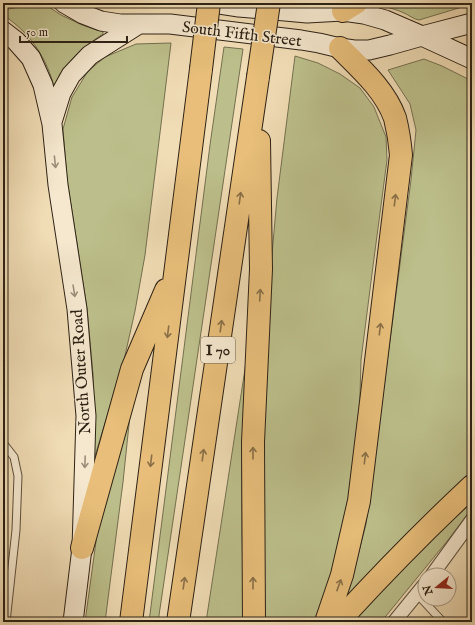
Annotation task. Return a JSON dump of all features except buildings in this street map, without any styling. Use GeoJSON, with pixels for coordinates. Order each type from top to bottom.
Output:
{"type":"FeatureCollection","features":[{"type":"Feature","properties":{"kind":"highway"},"geometry":{"type":"LineString","coordinates":[[131,622],[209,3]]}},
{"type":"Feature","properties":{"kind":"highway","name":"I 70"},"geometry":{"type":"LineString","coordinates":[[178,622],[269,3]]}},
{"type":"Feature","properties":{"kind":"highway"},"geometry":{"type":"LineString","coordinates":[[326,622],[342,575],[360,501],[400,155],[395,118],[388,104],[374,83],[340,48]]}},
{"type":"Feature","properties":{"kind":"highway"},"geometry":{"type":"LineString","coordinates":[[254,622],[253,442],[262,269],[258,77]]}},
{"type":"Feature","properties":{"kind":"highway"},"geometry":{"type":"LineString","coordinates":[[82,548],[132,369],[176,265]]}},
{"type":"Feature","properties":{"kind":"highway"},"geometry":{"type":"LineString","coordinates":[[338,622],[446,510],[472,486]]}},
{"type":"Feature","properties":{"kind":"street","name":"South Fifth Street"},"geometry":{"type":"LineString","coordinates":[[64,3],[83,14],[101,21],[120,24],[170,24],[301,40],[354,50],[369,50],[472,22]]}},
{"type":"Feature","properties":{"kind":"street","name":"South Fifth Street"},"geometry":{"type":"LineString","coordinates":[[212,3],[307,13],[349,7],[364,14],[385,20],[472,59]]}},
{"type":"Feature","properties":{"kind":"street"},"geometry":{"type":"LineString","coordinates":[[52,124],[61,93],[71,75],[90,56],[139,24]]}},
{"type":"Feature","properties":{"kind":"street"},"geometry":{"type":"LineString","coordinates":[[3,31],[16,41],[30,58],[43,85],[52,124]]}},
{"type":"Feature","properties":{"kind":"street","name":"North Outer Road"},"geometry":{"type":"LineString","coordinates":[[52,124],[58,185],[77,309],[86,416],[82,548],[73,622]]}},
{"type":"Feature","properties":{"kind":"street"},"geometry":{"type":"LineString","coordinates":[[438,567],[472,520]]}},
{"type":"Feature","properties":{"kind":"street"},"geometry":{"type":"LineString","coordinates":[[394,622],[417,594]]}},
{"type":"Feature","properties":{"kind":"lane"},"geometry":{"type":"LineString","coordinates":[[3,444],[14,457],[18,476],[16,530],[7,579],[6,622]]}},
{"type":"Feature","properties":{"kind":"lane"},"geometry":{"type":"LineString","coordinates":[[433,607],[443,622]]}},
{"type":"Feature","properties":{"kind":"green space"},"geometry":{"type":"Polygon","coordinates":[[[41,3],[82,25],[103,32],[103,34],[85,46],[77,54],[60,74],[54,85],[50,73],[34,44],[20,28],[3,15],[3,10],[41,3]]]}},
{"type":"Feature","properties":{"kind":"green space"},"geometry":{"type":"Polygon","coordinates":[[[381,3],[472,4],[419,20],[381,5],[381,3]]]}},
{"type":"Feature","properties":{"kind":"green space"},"geometry":{"type":"Polygon","coordinates":[[[171,43],[145,255],[135,311],[124,360],[92,466],[94,425],[93,374],[87,308],[67,179],[63,129],[72,97],[88,71],[105,57],[136,44],[171,43]]]}},
{"type":"Feature","properties":{"kind":"green space"},"geometry":{"type":"Polygon","coordinates":[[[224,47],[243,49],[158,622],[149,622],[210,145],[224,47]]]}},
{"type":"Feature","properties":{"kind":"green space"},"geometry":{"type":"Polygon","coordinates":[[[295,56],[318,63],[340,74],[360,88],[374,107],[386,137],[387,160],[361,360],[359,430],[350,507],[335,564],[314,622],[265,622],[261,443],[267,311],[277,198],[295,56]]]}},
{"type":"Feature","properties":{"kind":"green space"},"geometry":{"type":"Polygon","coordinates":[[[424,59],[472,81],[472,477],[340,610],[355,567],[366,524],[411,180],[416,130],[410,104],[388,70],[424,59]]]}},
{"type":"Feature","properties":{"kind":"green space"},"geometry":{"type":"Polygon","coordinates":[[[247,356],[242,452],[244,622],[206,622],[247,356]]]}},
{"type":"Feature","properties":{"kind":"green space"},"geometry":{"type":"Polygon","coordinates":[[[130,415],[105,622],[85,622],[98,527],[130,415]]]}},
{"type":"Feature","properties":{"kind":"green space"},"geometry":{"type":"Polygon","coordinates":[[[471,503],[472,504],[472,508],[426,567],[417,567],[417,578],[381,622],[352,622],[410,560],[471,503]]]}}]}
